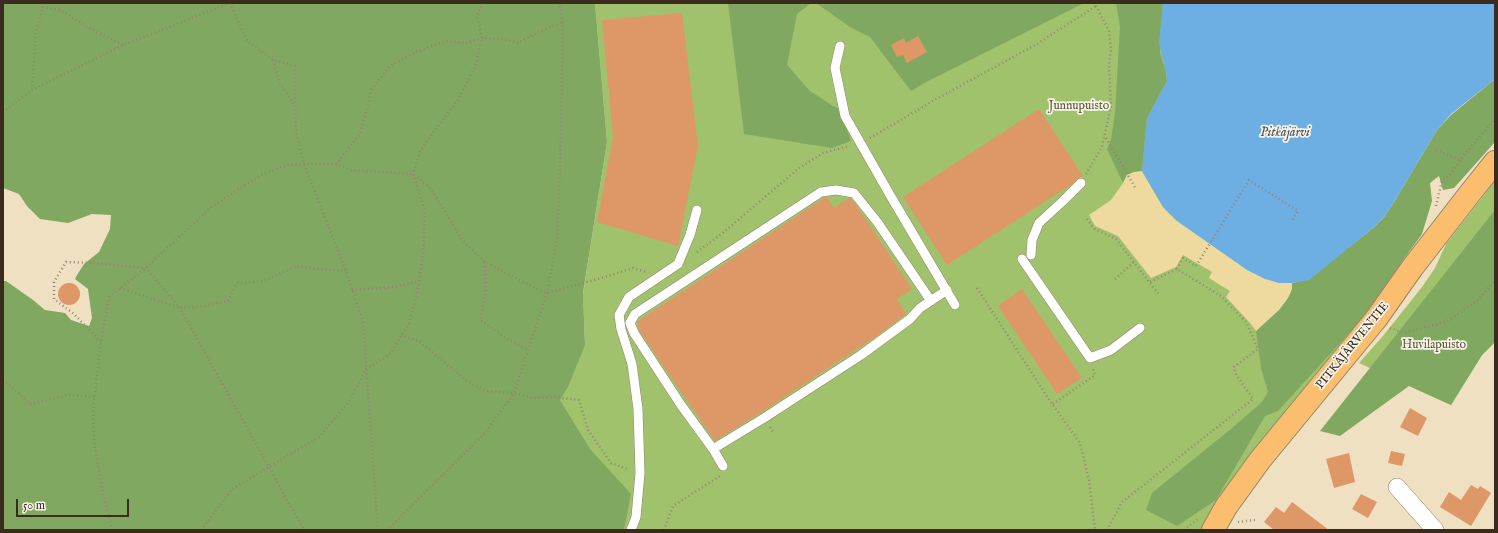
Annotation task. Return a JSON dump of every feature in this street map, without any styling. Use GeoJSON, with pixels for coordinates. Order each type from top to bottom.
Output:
{"type":"FeatureCollection","features":[{"type":"Feature","properties":{"kind":"main road","name":"PITKÄJÄRVENTIE"},"geometry":{"type":"LineString","coordinates":[[1213,530],[1226,507],[1260,460],[1376,319],[1412,268],[1495,162]]}},
{"type":"Feature","properties":{"kind":"street"},"geometry":{"type":"LineString","coordinates":[[1397,487],[1435,530]]}},
{"type":"Feature","properties":{"kind":"lane"},"geometry":{"type":"LineString","coordinates":[[840,46],[835,68],[845,116],[890,195],[956,305]]}},
{"type":"Feature","properties":{"kind":"lane"},"geometry":{"type":"LineString","coordinates":[[1081,183],[1039,223],[1027,257],[1090,358],[1111,350],[1140,328]]}},
{"type":"Feature","properties":{"kind":"lane"},"geometry":{"type":"LineString","coordinates":[[723,466],[634,333],[630,323],[635,314],[821,192],[836,190],[854,193],[878,222],[931,301]]}},
{"type":"Feature","properties":{"kind":"lane"},"geometry":{"type":"LineString","coordinates":[[631,530],[636,517],[640,473],[638,409],[632,364],[619,315],[628,297],[678,264],[690,235],[697,210]]}},
{"type":"Feature","properties":{"kind":"lane"},"geometry":{"type":"LineString","coordinates":[[713,449],[861,355],[910,319],[920,308],[947,290]]}},
{"type":"Feature","properties":{"kind":"path"},"geometry":{"type":"LineString","coordinates":[[32,90],[36,30],[43,7],[41,3]]}},
{"type":"Feature","properties":{"kind":"path"},"geometry":{"type":"LineString","coordinates":[[3,112],[32,90],[123,45],[230,3],[247,41],[272,59],[295,66],[294,103],[296,131],[304,164],[346,271],[363,321],[378,530]]}},
{"type":"Feature","properties":{"kind":"path"},"geometry":{"type":"LineString","coordinates":[[201,530],[232,489],[319,438],[350,401],[366,369],[389,355],[409,324],[419,281],[423,254],[425,211],[413,174],[420,152],[430,136],[458,100],[475,67],[482,38],[477,16],[483,3]]}},
{"type":"Feature","properties":{"kind":"path"},"geometry":{"type":"LineString","coordinates":[[387,530],[485,433],[514,393],[547,293],[556,239],[561,136],[563,22],[559,3]]}},
{"type":"Feature","properties":{"kind":"path"},"geometry":{"type":"LineString","coordinates":[[678,264],[724,232],[798,168],[823,153],[861,143],[938,98],[1037,44],[1096,5],[1109,30],[1111,50],[1109,65],[1111,106],[1102,147],[1081,183]]}},
{"type":"Feature","properties":{"kind":"path"},"geometry":{"type":"LineString","coordinates":[[43,7],[60,10],[91,29],[123,45]]}},
{"type":"Feature","properties":{"kind":"path"},"geometry":{"type":"LineString","coordinates":[[336,164],[360,134],[372,89],[390,66],[418,51],[446,41],[466,43],[482,38],[503,39],[518,43],[536,33],[563,22]]}},
{"type":"Feature","properties":{"kind":"path"},"geometry":{"type":"LineString","coordinates":[[272,59],[279,82],[294,103]]}},
{"type":"Feature","properties":{"kind":"path"},"geometry":{"type":"LineString","coordinates":[[1435,208],[1442,181],[1451,174],[1460,160],[1495,119]]}},
{"type":"Feature","properties":{"kind":"path"},"geometry":{"type":"LineString","coordinates":[[1105,138],[1136,189]]}},
{"type":"Feature","properties":{"kind":"path"},"geometry":{"type":"LineString","coordinates":[[1436,150],[1460,160]]}},
{"type":"Feature","properties":{"kind":"path"},"geometry":{"type":"LineString","coordinates":[[112,530],[103,494],[94,441],[93,411],[101,342],[109,297],[146,268],[210,208],[261,176],[287,165],[304,164],[336,164],[351,170],[413,174],[431,189],[463,241],[485,262],[547,293],[633,268],[660,277]]}},
{"type":"Feature","properties":{"kind":"path"},"geometry":{"type":"LineString","coordinates":[[1150,282],[1177,269],[1183,258],[1196,266],[1249,180],[1298,211],[1291,222]]}},
{"type":"Feature","properties":{"kind":"path"},"geometry":{"type":"LineString","coordinates":[[1087,219],[1095,229],[1116,239],[1160,296]]}},
{"type":"Feature","properties":{"kind":"path"},"geometry":{"type":"LineString","coordinates":[[101,342],[74,314],[54,299],[54,282],[66,262],[96,263],[146,268],[180,308],[304,530]]}},
{"type":"Feature","properties":{"kind":"path"},"geometry":{"type":"LineString","coordinates":[[485,262],[486,292],[480,320],[509,340],[528,350]]}},
{"type":"Feature","properties":{"kind":"path"},"geometry":{"type":"LineString","coordinates":[[1115,279],[1134,262]]}},
{"type":"Feature","properties":{"kind":"path"},"geometry":{"type":"LineString","coordinates":[[120,288],[180,308],[204,306],[228,301],[237,283],[263,281],[297,266],[318,270],[346,271]]}},
{"type":"Feature","properties":{"kind":"path"},"geometry":{"type":"LineString","coordinates":[[1107,530],[1122,502],[1253,399],[1235,373],[1234,367],[1258,349],[1246,322],[1221,296],[1177,269]]}},
{"type":"Feature","properties":{"kind":"path"},"geometry":{"type":"LineString","coordinates":[[1390,328],[1404,333],[1445,322],[1460,314],[1479,299],[1495,280]]}},
{"type":"Feature","properties":{"kind":"path"},"geometry":{"type":"LineString","coordinates":[[352,290],[394,287],[419,281]]}},
{"type":"Feature","properties":{"kind":"path"},"geometry":{"type":"LineString","coordinates":[[977,288],[1052,404],[1080,443],[1096,530]]}},
{"type":"Feature","properties":{"kind":"path"},"geometry":{"type":"LineString","coordinates":[[401,336],[420,342],[467,381],[486,391],[514,393],[534,398],[579,400],[588,430],[611,463],[640,473]]}},
{"type":"Feature","properties":{"kind":"path"},"geometry":{"type":"LineString","coordinates":[[1052,404],[1095,375],[1090,358]]}},
{"type":"Feature","properties":{"kind":"path"},"geometry":{"type":"LineString","coordinates":[[3,380],[31,404],[68,395],[94,397]]}},
{"type":"Feature","properties":{"kind":"path"},"geometry":{"type":"LineString","coordinates":[[664,530],[673,506],[720,476]]}},
{"type":"Feature","properties":{"kind":"path"},"geometry":{"type":"LineString","coordinates":[[1236,522],[1255,520]]}},
{"type":"Feature","properties":{"kind":"green space"},"geometry":{"type":"Polygon","coordinates":[[[3,3],[595,3],[607,142],[583,293],[585,345],[568,387],[560,400],[590,449],[631,494],[624,530],[3,530],[3,281],[6,281],[45,310],[65,313],[71,320],[89,326],[92,318],[88,289],[75,279],[84,264],[99,252],[110,229],[111,215],[92,214],[68,223],[40,219],[27,206],[19,194],[3,188],[3,3]]]}},
{"type":"Feature","properties":{"kind":"green space","name":"Junnupuisto"},"geometry":{"type":"Polygon","coordinates":[[[595,3],[1163,3],[1177,221],[1210,244],[1279,283],[1292,283],[1361,320],[1202,530],[467,530],[585,345],[583,294],[607,142],[595,3]]]}},
{"type":"Feature","properties":{"kind":"green space"},"geometry":{"type":"Polygon","coordinates":[[[728,3],[811,3],[797,14],[787,65],[810,91],[840,109],[851,141],[832,148],[744,134],[728,3]]]}},
{"type":"Feature","properties":{"kind":"green space"},"geometry":{"type":"Polygon","coordinates":[[[816,3],[1084,3],[926,82],[911,91],[870,37],[850,27],[816,3]]]}},
{"type":"Feature","properties":{"kind":"green space"},"geometry":{"type":"Polygon","coordinates":[[[1116,3],[1163,3],[1160,53],[1166,72],[1167,81],[1147,118],[1142,171],[1127,175],[1123,183],[1107,149],[1111,140],[1115,113],[1120,27],[1116,3]]]}},
{"type":"Feature","properties":{"kind":"green space"},"geometry":{"type":"Polygon","coordinates":[[[1495,79],[1495,142],[1454,188],[1443,190],[1439,176],[1430,183],[1432,201],[1422,234],[1361,320],[1278,411],[1265,416],[1216,500],[1177,526],[1146,510],[1152,493],[1262,402],[1268,392],[1261,368],[1256,331],[1279,310],[1288,298],[1292,289],[1292,283],[1309,279],[1373,228],[1384,217],[1437,130],[1451,115],[1495,79]]]}},
{"type":"Feature","properties":{"kind":"green space","name":"Huvilapuisto"},"geometry":{"type":"Polygon","coordinates":[[[1495,181],[1495,342],[1482,355],[1451,405],[1359,363],[1383,336],[1422,287],[1435,268],[1446,244],[1495,181]]]}},
{"type":"Feature","properties":{"kind":"green space","name":"Huvilapuisto"},"geometry":{"type":"Polygon","coordinates":[[[1495,210],[1495,342],[1482,355],[1451,405],[1409,386],[1340,436],[1320,431],[1495,210]]]}},
{"type":"Feature","properties":{"kind":"sand"},"geometry":{"type":"Polygon","coordinates":[[[1142,171],[1163,207],[1177,221],[1224,253],[1279,283],[1292,283],[1292,289],[1288,298],[1279,310],[1256,331],[1226,297],[1230,291],[1209,278],[1212,272],[1183,255],[1176,267],[1151,278],[1118,236],[1095,226],[1089,215],[1111,200],[1127,175],[1142,171]]]}},
{"type":"Feature","properties":{"kind":"water","name":"Pitkäjärvi"},"geometry":{"type":"Polygon","coordinates":[[[1163,3],[1495,3],[1495,79],[1451,114],[1437,130],[1394,202],[1384,217],[1373,228],[1309,280],[1292,283],[1279,283],[1265,279],[1247,270],[1177,221],[1163,207],[1142,171],[1147,118],[1167,81],[1159,43],[1163,3]]]}},
{"type":"Feature","properties":{"kind":"building"},"geometry":{"type":"Polygon","coordinates":[[[682,13],[698,146],[678,246],[597,222],[613,137],[602,20],[682,13]]]}},
{"type":"Feature","properties":{"kind":"building"},"geometry":{"type":"Polygon","coordinates":[[[918,36],[927,52],[907,63],[903,55],[897,57],[891,45],[904,38],[906,43],[918,36]]]}},
{"type":"Feature","properties":{"kind":"building"},"geometry":{"type":"Polygon","coordinates":[[[1039,109],[1083,176],[947,265],[903,197],[1039,109]]]}},
{"type":"Feature","properties":{"kind":"building"},"geometry":{"type":"Polygon","coordinates":[[[827,197],[834,208],[849,198],[856,205],[912,289],[897,299],[906,314],[877,336],[715,441],[639,330],[637,323],[827,197]]]}},
{"type":"Feature","properties":{"kind":"building"},"geometry":{"type":"Polygon","coordinates":[[[69,283],[77,286],[80,294],[77,302],[69,305],[61,302],[58,294],[61,286],[69,283]]]}},
{"type":"Feature","properties":{"kind":"building"},"geometry":{"type":"Polygon","coordinates":[[[1022,289],[1082,378],[1057,394],[998,306],[1022,289]]]}},
{"type":"Feature","properties":{"kind":"building"},"geometry":{"type":"Polygon","coordinates":[[[1410,408],[1427,418],[1418,436],[1400,427],[1410,408]]]}},
{"type":"Feature","properties":{"kind":"building"},"geometry":{"type":"Polygon","coordinates":[[[1391,451],[1405,454],[1402,466],[1388,463],[1391,451]]]}},
{"type":"Feature","properties":{"kind":"building"},"geometry":{"type":"Polygon","coordinates":[[[1349,453],[1355,482],[1334,488],[1326,459],[1349,453]]]}},
{"type":"Feature","properties":{"kind":"building"},"geometry":{"type":"Polygon","coordinates":[[[1471,485],[1478,489],[1480,486],[1491,493],[1471,526],[1440,507],[1449,492],[1461,500],[1471,485]]]}},
{"type":"Feature","properties":{"kind":"building"},"geometry":{"type":"Polygon","coordinates":[[[1361,494],[1377,502],[1368,518],[1352,509],[1361,494]]]}},
{"type":"Feature","properties":{"kind":"building"},"geometry":{"type":"Polygon","coordinates":[[[1292,502],[1329,530],[1274,530],[1264,522],[1276,507],[1284,513],[1292,502]]]}}]}
